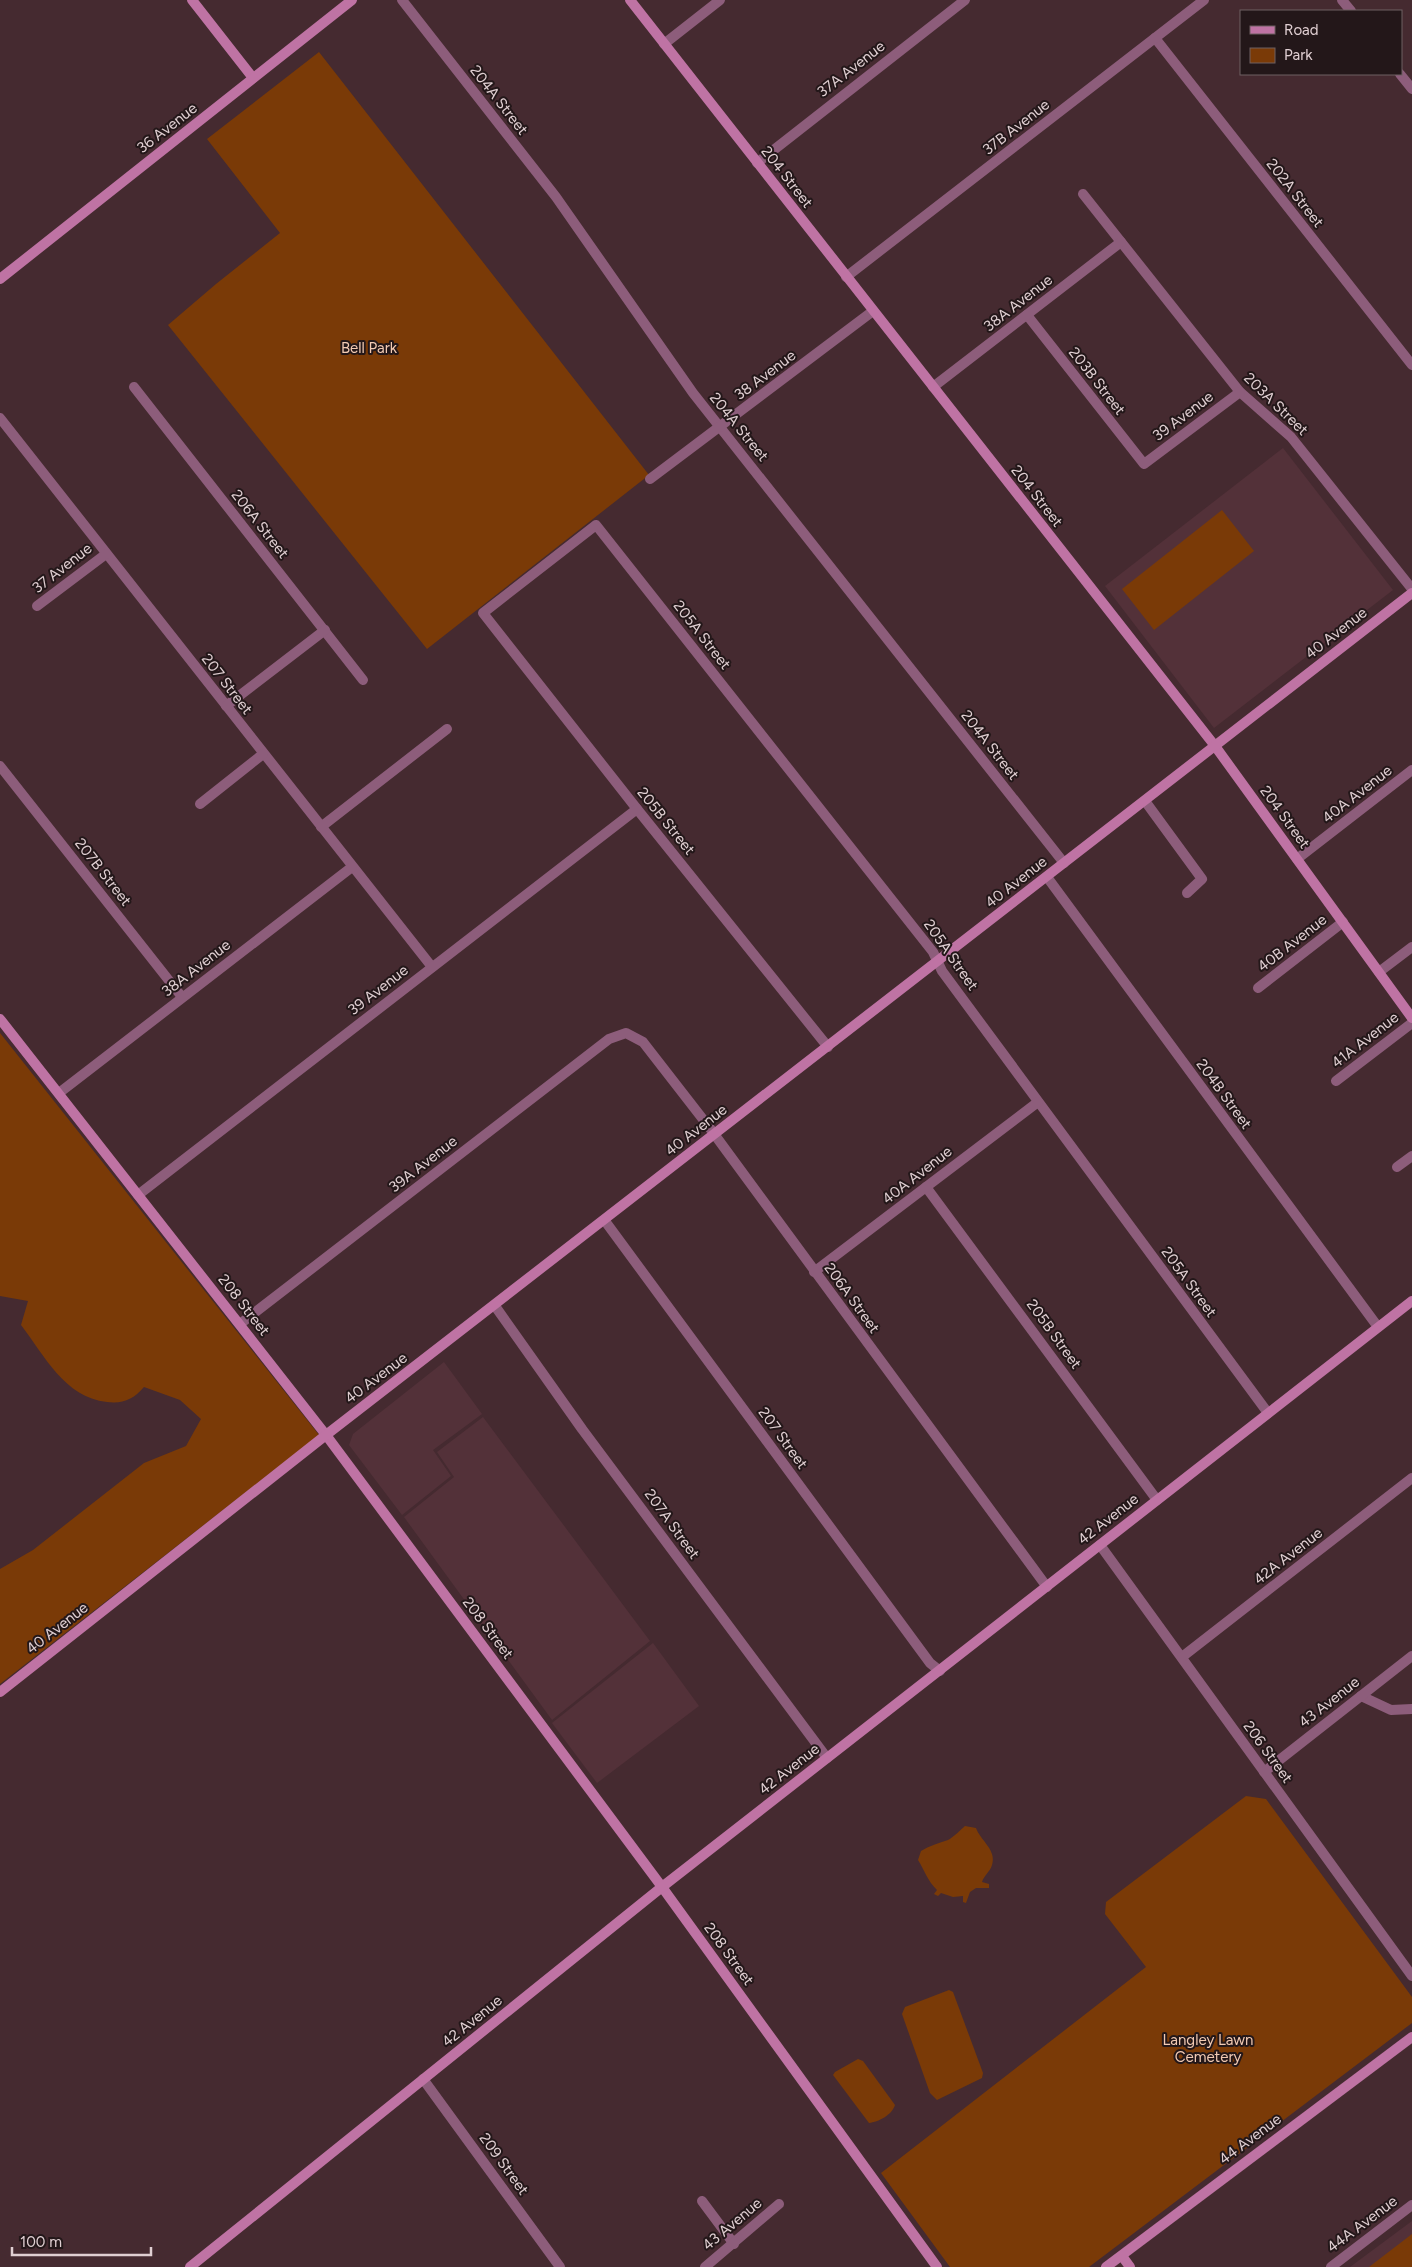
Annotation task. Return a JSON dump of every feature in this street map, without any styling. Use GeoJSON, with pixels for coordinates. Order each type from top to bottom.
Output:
{"type":"FeatureCollection","features":[{"type":"Feature","properties":{"kind":"main road"},"geometry":{"type":"LineString","coordinates":[[192,0],[254,78]]}},
{"type":"Feature","properties":{"kind":"main road","name":"36 Avenue"},"geometry":{"type":"LineString","coordinates":[[0,279],[352,0]]}},
{"type":"Feature","properties":{"kind":"main road","name":"204 Street"},"geometry":{"type":"LineString","coordinates":[[630,0],[1215,746],[1412,1018]]}},
{"type":"Feature","properties":{"kind":"main road","name":"40 Avenue"},"geometry":{"type":"LineString","coordinates":[[0,1692],[326,1435],[1412,594]]}},
{"type":"Feature","properties":{"kind":"main road","name":"208 Street"},"geometry":{"type":"LineString","coordinates":[[0,1018],[326,1435],[662,1887],[937,2267]]}},
{"type":"Feature","properties":{"kind":"main road","name":"42 Avenue"},"geometry":{"type":"LineString","coordinates":[[190,2267],[662,1887],[1412,1301]]}},
{"type":"Feature","properties":{"kind":"main road","name":"44 Avenue"},"geometry":{"type":"LineString","coordinates":[[1106,2267],[1412,2037]]}},
{"type":"Feature","properties":{"kind":"main road"},"geometry":{"type":"LineString","coordinates":[[1122,2256],[1130,2267]]}},
{"type":"Feature","properties":{"kind":"street","name":"204A Street"},"geometry":{"type":"LineString","coordinates":[[402,0],[556,197],[692,393],[1064,863]]}},
{"type":"Feature","properties":{"kind":"street"},"geometry":{"type":"LineString","coordinates":[[664,44],[720,0]]}},
{"type":"Feature","properties":{"kind":"street","name":"37A Avenue"},"geometry":{"type":"LineString","coordinates":[[757,163],[965,0]]}},
{"type":"Feature","properties":{"kind":"street","name":"37B Avenue"},"geometry":{"type":"LineString","coordinates":[[846,277],[1204,0]]}},
{"type":"Feature","properties":{"kind":"street"},"geometry":{"type":"LineString","coordinates":[[1342,0],[1350,10]]}},
{"type":"Feature","properties":{"kind":"street","name":"202A Street"},"geometry":{"type":"LineString","coordinates":[[1154,38],[1412,365]]}},
{"type":"Feature","properties":{"kind":"street"},"geometry":{"type":"LineString","coordinates":[[1401,75],[1412,89]]}},
{"type":"Feature","properties":{"kind":"street","name":"203A Street"},"geometry":{"type":"LineString","coordinates":[[1083,194],[1240,392],[1291,437],[1412,589]]}},
{"type":"Feature","properties":{"kind":"street","name":"38A Avenue"},"geometry":{"type":"LineString","coordinates":[[933,388],[1121,242]]}},
{"type":"Feature","properties":{"kind":"street","name":"38 Avenue"},"geometry":{"type":"LineString","coordinates":[[650,479],[873,311]]}},
{"type":"Feature","properties":{"kind":"street","name":"203B Street"},"geometry":{"type":"LineString","coordinates":[[1027,315],[1144,464]]}},
{"type":"Feature","properties":{"kind":"street","name":"206A Street"},"geometry":{"type":"LineString","coordinates":[[134,387],[363,680]]}},
{"type":"Feature","properties":{"kind":"street","name":"39 Avenue"},"geometry":{"type":"LineString","coordinates":[[1144,464],[1240,392]]}},
{"type":"Feature","properties":{"kind":"street","name":"207 Street"},"geometry":{"type":"LineString","coordinates":[[0,418],[432,967]]}},
{"type":"Feature","properties":{"kind":"street","name":"205A Street"},"geometry":{"type":"LineString","coordinates":[[483,613],[596,524],[933,952],[936,963],[1268,1413]]}},
{"type":"Feature","properties":{"kind":"street","name":"37 Avenue"},"geometry":{"type":"LineString","coordinates":[[37,606],[106,554]]}},
{"type":"Feature","properties":{"kind":"street","name":"205B Street"},"geometry":{"type":"LineString","coordinates":[[483,613],[828,1047]]}},
{"type":"Feature","properties":{"kind":"street"},"geometry":{"type":"LineString","coordinates":[[226,706],[324,630]]}},
{"type":"Feature","properties":{"kind":"street"},"geometry":{"type":"LineString","coordinates":[[321,827],[447,729]]}},
{"type":"Feature","properties":{"kind":"street"},"geometry":{"type":"LineString","coordinates":[[200,804],[263,754]]}},
{"type":"Feature","properties":{"kind":"street","name":"207B Street"},"geometry":{"type":"LineString","coordinates":[[0,766],[182,997]]}},
{"type":"Feature","properties":{"kind":"street","name":"40A Avenue"},"geometry":{"type":"LineString","coordinates":[[1298,859],[1412,770]]}},
{"type":"Feature","properties":{"kind":"street"},"geometry":{"type":"LineString","coordinates":[[1145,801],[1202,879],[1187,893]]}},
{"type":"Feature","properties":{"kind":"street","name":"39 Avenue"},"geometry":{"type":"LineString","coordinates":[[138,1195],[637,809]]}},
{"type":"Feature","properties":{"kind":"street","name":"38A Avenue"},"geometry":{"type":"LineString","coordinates":[[58,1093],[352,866]]}},
{"type":"Feature","properties":{"kind":"street","name":"204B Street"},"geometry":{"type":"LineString","coordinates":[[1046,877],[1378,1327]]}},
{"type":"Feature","properties":{"kind":"street","name":"40B Avenue"},"geometry":{"type":"LineString","coordinates":[[1258,988],[1344,922]]}},
{"type":"Feature","properties":{"kind":"street"},"geometry":{"type":"LineString","coordinates":[[1379,972],[1412,947]]}},
{"type":"Feature","properties":{"kind":"street","name":"41A Avenue"},"geometry":{"type":"LineString","coordinates":[[1336,1082],[1412,1022]]}},
{"type":"Feature","properties":{"kind":"street","name":"206A Street"},"geometry":{"type":"LineString","coordinates":[[626,1034],[643,1042],[714,1135],[1046,1587]]}},
{"type":"Feature","properties":{"kind":"street","name":"39A Avenue"},"geometry":{"type":"LineString","coordinates":[[240,1324],[609,1039],[626,1034]]}},
{"type":"Feature","properties":{"kind":"street","name":"40A Avenue"},"geometry":{"type":"LineString","coordinates":[[814,1272],[1038,1102]]}},
{"type":"Feature","properties":{"kind":"street"},"geometry":{"type":"LineString","coordinates":[[1397,1167],[1412,1156]]}},
{"type":"Feature","properties":{"kind":"street","name":"205B Street"},"geometry":{"type":"LineString","coordinates":[[926,1187],[1157,1500]]}},
{"type":"Feature","properties":{"kind":"street","name":"207 Street"},"geometry":{"type":"LineString","coordinates":[[604,1221],[913,1640],[940,1671]]}},
{"type":"Feature","properties":{"kind":"street","name":"207A Street"},"geometry":{"type":"LineString","coordinates":[[495,1306],[594,1445],[827,1758]]}},
{"type":"Feature","properties":{"kind":"street","name":"42A Avenue"},"geometry":{"type":"LineString","coordinates":[[1182,1658],[1412,1478]]}},
{"type":"Feature","properties":{"kind":"street","name":"206 Street"},"geometry":{"type":"LineString","coordinates":[[1100,1545],[1412,1976]]}},
{"type":"Feature","properties":{"kind":"street","name":"43 Avenue"},"geometry":{"type":"LineString","coordinates":[[1264,1772],[1412,1656]]}},
{"type":"Feature","properties":{"kind":"street"},"geometry":{"type":"LineString","coordinates":[[1361,1696],[1390,1710],[1412,1709]]}},
{"type":"Feature","properties":{"kind":"street","name":"209 Street"},"geometry":{"type":"LineString","coordinates":[[423,2079],[560,2267]]}},
{"type":"Feature","properties":{"kind":"street"},"geometry":{"type":"LineString","coordinates":[[702,2201],[734,2244]]}},
{"type":"Feature","properties":{"kind":"street","name":"43 Avenue"},"geometry":{"type":"LineString","coordinates":[[705,2267],[779,2204]]}},
{"type":"Feature","properties":{"kind":"street","name":"44A Avenue"},"geometry":{"type":"LineString","coordinates":[[1331,2267],[1412,2205]]}},
{"type":"Feature","properties":{"kind":"shaded area"},"geometry":{"type":"Polygon","coordinates":[[[1283,448],[1393,590],[1214,728],[1105,586],[1283,448]]]}},
{"type":"Feature","properties":{"kind":"shaded area"},"geometry":{"type":"Polygon","coordinates":[[[444,1362],[482,1414],[433,1450],[451,1476],[402,1515],[349,1445],[353,1434],[444,1362]]]}},
{"type":"Feature","properties":{"kind":"shaded area"},"geometry":{"type":"Polygon","coordinates":[[[483,1417],[650,1641],[552,1720],[404,1517],[454,1477],[437,1452],[483,1417]]]}},
{"type":"Feature","properties":{"kind":"shaded area"},"geometry":{"type":"Polygon","coordinates":[[[653,1643],[699,1706],[597,1783],[552,1723],[653,1643]]]}},
{"type":"Feature","properties":{"kind":"shaded area"},"geometry":{"type":"Polygon","coordinates":[[[1412,2221],[1412,2267],[1350,2267],[1412,2221]]]}},
{"type":"Feature","properties":{"kind":"green space","name":"Bell Park"},"geometry":{"type":"Polygon","coordinates":[[[319,52],[649,475],[427,649],[168,325],[280,233],[207,139],[319,52]]]}},
{"type":"Feature","properties":{"kind":"green space"},"geometry":{"type":"Polygon","coordinates":[[[1222,510],[1254,551],[1154,630],[1122,589],[1222,510]]]}},
{"type":"Feature","properties":{"kind":"green space"},"geometry":{"type":"Polygon","coordinates":[[[0,1033],[319,1435],[0,1684],[0,1569],[33,1550],[144,1463],[186,1446],[201,1419],[180,1400],[144,1387],[132,1398],[118,1402],[92,1399],[79,1392],[67,1384],[47,1362],[21,1325],[28,1301],[0,1296],[0,1033]]]}},
{"type":"Feature","properties":{"kind":"green space","name":"Langley Lawn Cemetery"},"geometry":{"type":"Polygon","coordinates":[[[1246,1796],[1266,1799],[1412,1997],[1412,2023],[1089,2267],[950,2267],[881,2173],[1146,1967],[1105,1914],[1106,1902],[1246,1796]]]}},
{"type":"Feature","properties":{"kind":"green space"},"geometry":{"type":"Polygon","coordinates":[[[965,1826],[976,1828],[990,1850],[993,1860],[982,1882],[989,1884],[989,1888],[976,1888],[970,1892],[966,1903],[963,1902],[963,1896],[953,1897],[941,1893],[938,1896],[934,1894],[937,1890],[928,1879],[918,1860],[921,1851],[948,1840],[965,1826]]]}},
{"type":"Feature","properties":{"kind":"green space"},"geometry":{"type":"Polygon","coordinates":[[[949,1990],[953,1992],[983,2073],[982,2078],[937,2100],[930,2093],[902,2014],[905,2007],[949,1990]]]}},
{"type":"Feature","properties":{"kind":"green space"},"geometry":{"type":"Polygon","coordinates":[[[858,2059],[863,2061],[895,2105],[888,2115],[880,2120],[869,2123],[833,2075],[858,2059]]]}},
{"type":"Feature","properties":{"kind":"green space"},"geometry":{"type":"Polygon","coordinates":[[[1412,2234],[1412,2267],[1369,2267],[1412,2234]]]}}]}
